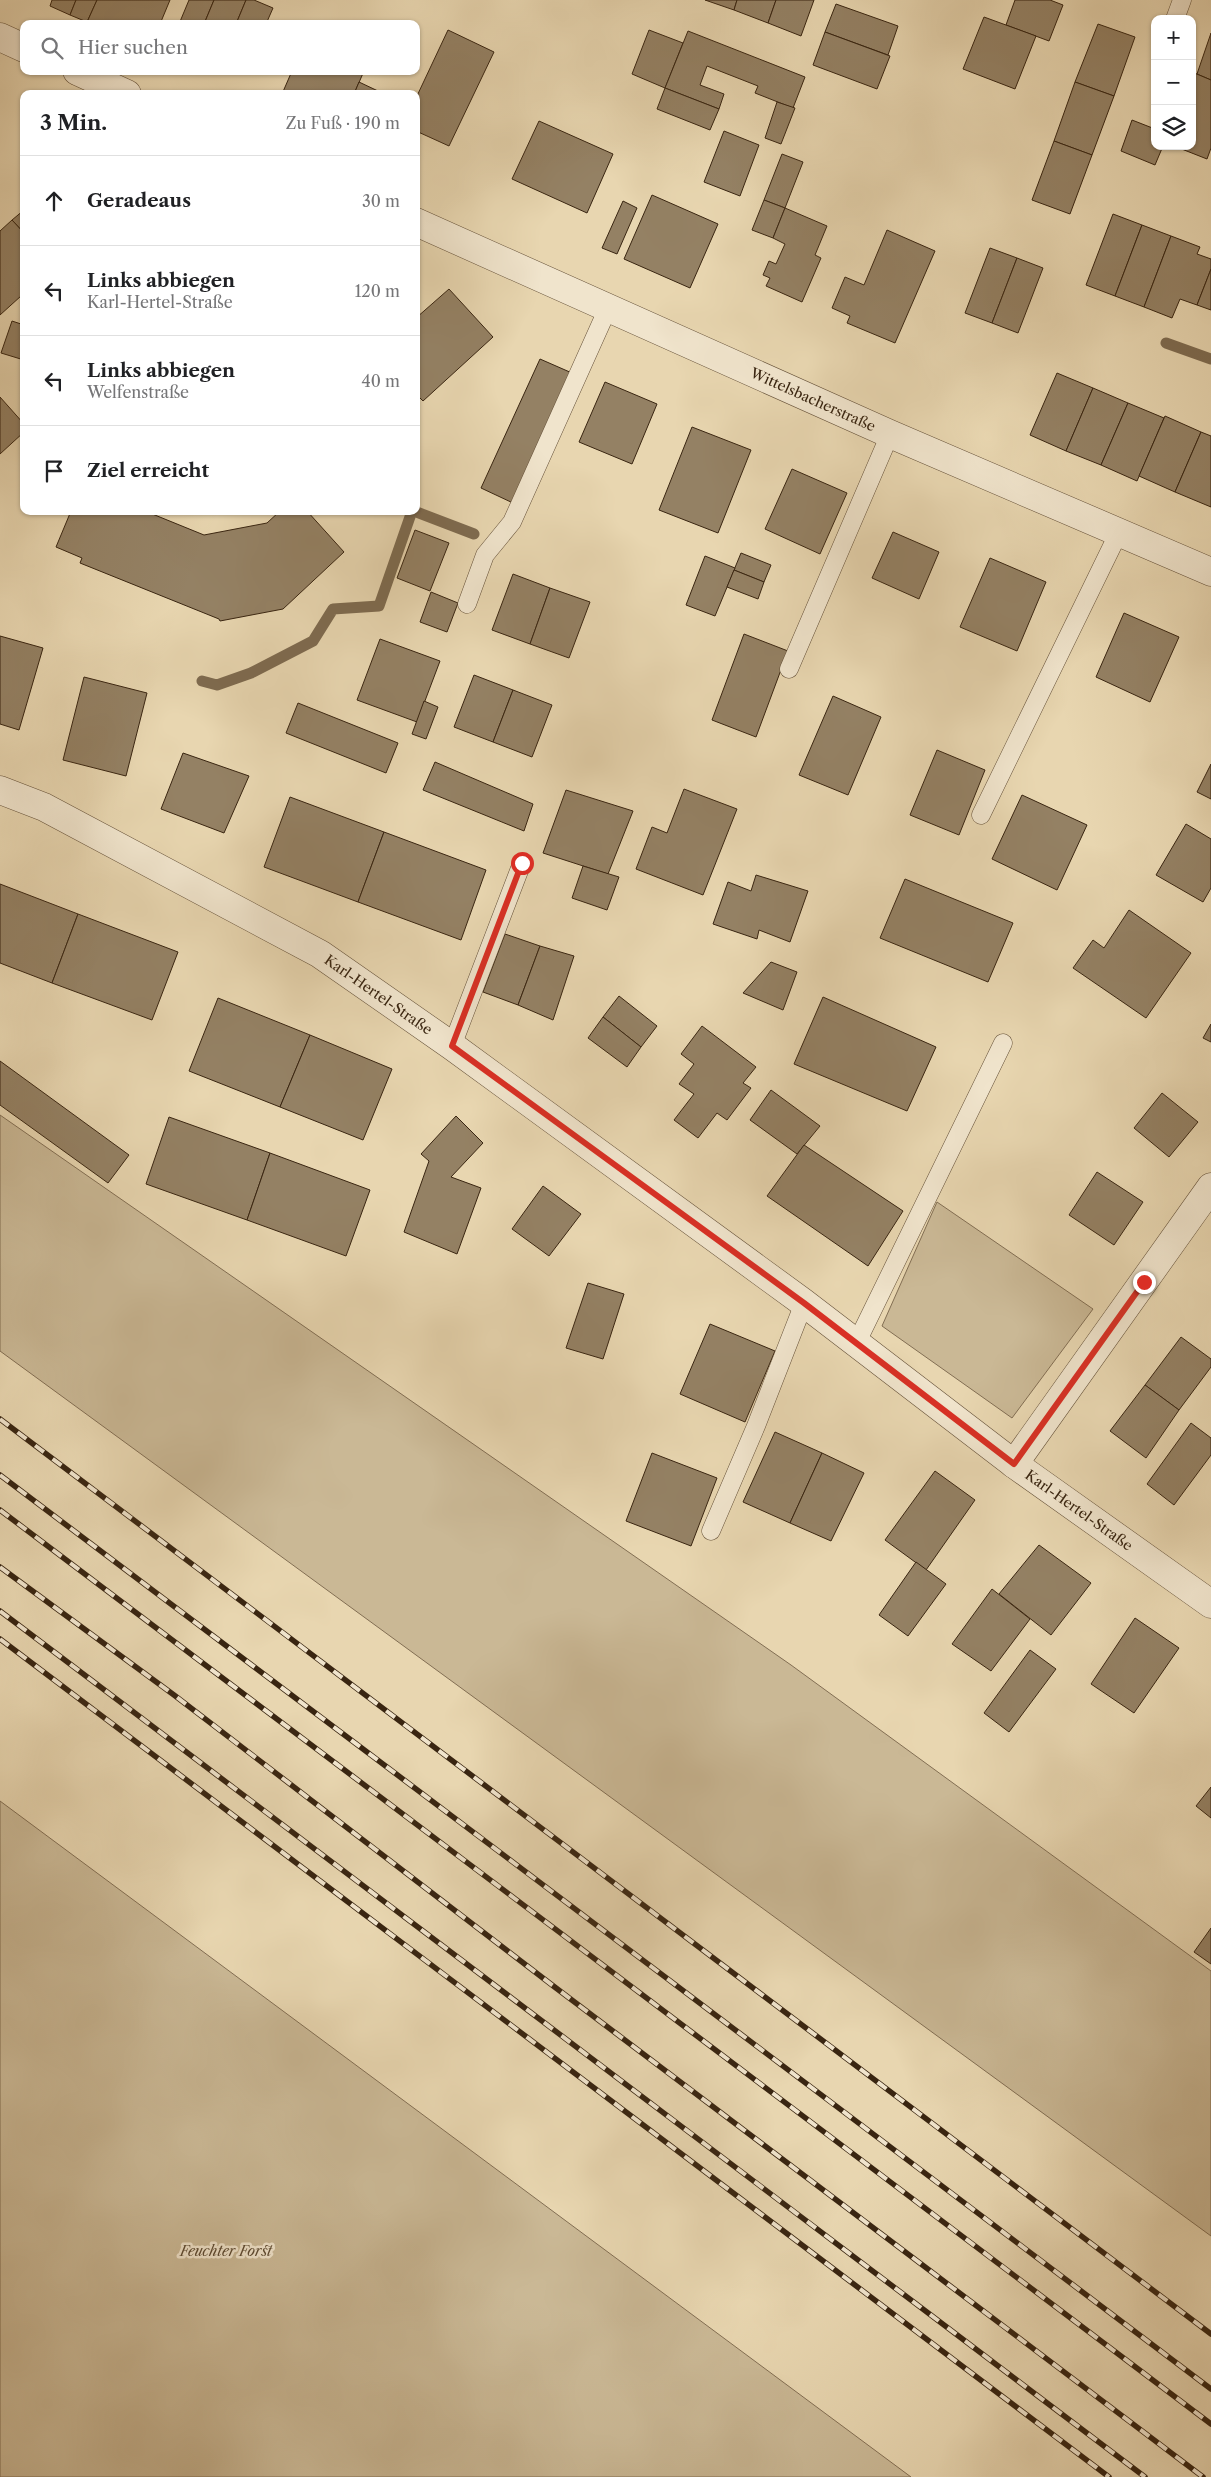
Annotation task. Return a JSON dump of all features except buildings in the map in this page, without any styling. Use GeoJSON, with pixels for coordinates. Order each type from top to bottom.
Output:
{"type":"FeatureCollection","features":[{"type":"Feature","properties":{"kind":"street"},"geometry":{"type":"LineString","coordinates":[[0,37],[20,46]]}},
{"type":"Feature","properties":{"kind":"street"},"geometry":{"type":"LineString","coordinates":[[86,75],[118,90]]}},
{"type":"Feature","properties":{"kind":"street","name":"Wittelsbacherstraße"},"geometry":{"type":"LineString","coordinates":[[420,224],[890,434],[1211,572]]}},
{"type":"Feature","properties":{"kind":"street","name":"Karl-Hertel-Straße"},"geometry":{"type":"LineString","coordinates":[[0,790],[44,807],[320,954],[452,1046],[804,1303],[1014,1464],[1211,1604]]}},
{"type":"Feature","properties":{"kind":"street"},"geometry":{"type":"LineString","coordinates":[[1014,1464],[1211,1187]]}},
{"type":"Feature","properties":{"kind":"lane"},"geometry":{"type":"LineString","coordinates":[[1176,15],[1182,0]]}},
{"type":"Feature","properties":{"kind":"lane"},"geometry":{"type":"LineString","coordinates":[[467,604],[485,555],[512,522],[608,308]]}},
{"type":"Feature","properties":{"kind":"lane"},"geometry":{"type":"LineString","coordinates":[[789,669],[890,434]]}},
{"type":"Feature","properties":{"kind":"lane"},"geometry":{"type":"LineString","coordinates":[[981,815],[1119,532]]}},
{"type":"Feature","properties":{"kind":"lane"},"geometry":{"type":"LineString","coordinates":[[452,1046],[522,863]]}},
{"type":"Feature","properties":{"kind":"lane"},"geometry":{"type":"LineString","coordinates":[[856,1344],[1003,1043]]}},
{"type":"Feature","properties":{"kind":"lane"},"geometry":{"type":"LineString","coordinates":[[711,1531],[756,1426],[804,1303]]}},
{"type":"Feature","properties":{"kind":"green space"},"geometry":{"type":"Polygon","coordinates":[[[0,1115],[791,1665],[1211,1971],[1211,2236],[0,1351],[0,1115]]]}},
{"type":"Feature","properties":{"kind":"green space"},"geometry":{"type":"Polygon","coordinates":[[[937,1202],[1093,1309],[1012,1418],[882,1326],[937,1202]]]}},
{"type":"Feature","properties":{"kind":"green space","name":"Feuchter Forst"},"geometry":{"type":"Polygon","coordinates":[[[0,1801],[911,2477],[0,2477],[0,1801]]]}},
{"type":"Feature","properties":{"kind":"waterway"},"geometry":{"type":"LineString","coordinates":[[1166,343],[1211,359]]}},
{"type":"Feature","properties":{"kind":"waterway"},"geometry":{"type":"LineString","coordinates":[[420,513],[474,534]]}},
{"type":"Feature","properties":{"kind":"waterway"},"geometry":{"type":"LineString","coordinates":[[202,681],[217,685],[251,673],[313,641],[333,609],[379,606],[411,515]]}},
{"type":"Feature","properties":{"kind":"railway"},"geometry":{"type":"LineString","coordinates":[[0,1419],[1211,2334]]}},
{"type":"Feature","properties":{"kind":"railway"},"geometry":{"type":"LineString","coordinates":[[0,1475],[1211,2389]]}},
{"type":"Feature","properties":{"kind":"railway"},"geometry":{"type":"LineString","coordinates":[[0,1510],[1211,2424]]}},
{"type":"Feature","properties":{"kind":"railway"},"geometry":{"type":"LineString","coordinates":[[0,1567],[174,1695],[556,1988],[1203,2477]]}},
{"type":"Feature","properties":{"kind":"railway"},"geometry":{"type":"LineString","coordinates":[[0,1611],[1145,2477]]}},
{"type":"Feature","properties":{"kind":"railway"},"geometry":{"type":"LineString","coordinates":[[0,1639],[1109,2477]]}},
{"type":"Feature","properties":{"kind":"route"},"geometry":{"type":"LineString","coordinates":[[522,863],[452,1046],[804,1303],[1014,1464],[1144,1282]]}}]}
